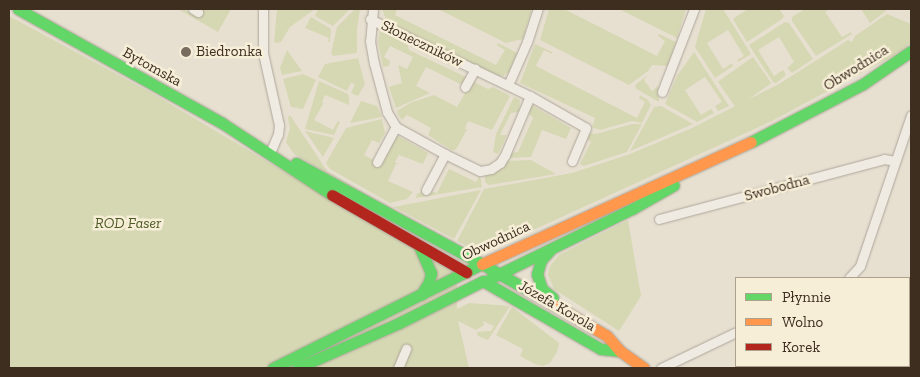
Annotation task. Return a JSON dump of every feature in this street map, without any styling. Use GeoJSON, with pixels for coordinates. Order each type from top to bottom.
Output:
{"type":"FeatureCollection","features":[{"type":"Feature","properties":{"kind":"main road","name":"Bytomska"},"geometry":{"type":"LineString","coordinates":[[18,9],[144,79],[270,153],[355,210],[483,282]]}},
{"type":"Feature","properties":{"kind":"main road","name":"Obwodnica"},"geometry":{"type":"LineString","coordinates":[[297,368],[399,322],[632,209],[736,150],[855,88],[911,51]]}},
{"type":"Feature","properties":{"kind":"main road","name":"Obwodnica"},"geometry":{"type":"LineString","coordinates":[[273,368],[482,264],[736,150]]}},
{"type":"Feature","properties":{"kind":"main road","name":"Bytomska"},"geometry":{"type":"LineString","coordinates":[[270,153],[290,160],[499,273]]}},
{"type":"Feature","properties":{"kind":"main road"},"geometry":{"type":"LineString","coordinates":[[419,246],[431,273],[429,282],[421,295]]}},
{"type":"Feature","properties":{"kind":"main road"},"geometry":{"type":"LineString","coordinates":[[551,249],[538,267],[537,280],[542,289],[555,299],[558,306]]}},
{"type":"Feature","properties":{"kind":"main road","name":"Józefa Korola"},"geometry":{"type":"LineString","coordinates":[[499,273],[607,336],[620,351],[644,368]]}},
{"type":"Feature","properties":{"kind":"main road","name":"Józefa Korola"},"geometry":{"type":"LineString","coordinates":[[483,282],[601,348],[620,351]]}},
{"type":"Feature","properties":{"kind":"street"},"geometry":{"type":"LineString","coordinates":[[264,9],[263,53],[279,125],[278,134],[270,153]]}},
{"type":"Feature","properties":{"kind":"street","name":"Słoneczników"},"geometry":{"type":"LineString","coordinates":[[373,9],[370,19],[374,63],[388,112],[396,127]]}},
{"type":"Feature","properties":{"kind":"street"},"geometry":{"type":"LineString","coordinates":[[508,85],[527,42],[538,9]]}},
{"type":"Feature","properties":{"kind":"street"},"geometry":{"type":"LineString","coordinates":[[662,92],[694,9]]}},
{"type":"Feature","properties":{"kind":"street","name":"Słoneczników"},"geometry":{"type":"LineString","coordinates":[[370,19],[475,68],[530,96],[586,128],[572,161]]}},
{"type":"Feature","properties":{"kind":"street","name":"Słoneczników"},"geometry":{"type":"LineString","coordinates":[[465,87],[475,68]]}},
{"type":"Feature","properties":{"kind":"street"},"geometry":{"type":"LineString","coordinates":[[376,162],[396,127],[480,171],[491,169],[500,163],[505,155],[530,96]]}},
{"type":"Feature","properties":{"kind":"street"},"geometry":{"type":"LineString","coordinates":[[851,277],[860,266],[911,115]]}},
{"type":"Feature","properties":{"kind":"street"},"geometry":{"type":"LineString","coordinates":[[426,190],[445,154]]}},
{"type":"Feature","properties":{"kind":"street","name":"Swobodna"},"geometry":{"type":"LineString","coordinates":[[659,219],[884,159],[896,161]]}},
{"type":"Feature","properties":{"kind":"street"},"geometry":{"type":"LineString","coordinates":[[661,368],[735,332]]}},
{"type":"Feature","properties":{"kind":"street"},"geometry":{"type":"LineString","coordinates":[[398,368],[406,349]]}},
{"type":"Feature","properties":{"kind":"green space"},"geometry":{"type":"Polygon","coordinates":[[[178,9],[183,9],[200,18],[203,12],[199,9],[231,9],[218,32],[178,9]]]}},
{"type":"Feature","properties":{"kind":"green space"},"geometry":{"type":"Polygon","coordinates":[[[277,9],[315,9],[290,27],[281,42],[277,43],[274,42],[277,9]]]}},
{"type":"Feature","properties":{"kind":"green space"},"geometry":{"type":"Polygon","coordinates":[[[318,9],[350,9],[333,26],[315,16],[318,9]]]}},
{"type":"Feature","properties":{"kind":"green space"},"geometry":{"type":"Polygon","coordinates":[[[355,9],[360,9],[357,29],[357,53],[333,56],[331,53],[337,27],[355,9]]]}},
{"type":"Feature","properties":{"kind":"green space"},"geometry":{"type":"Polygon","coordinates":[[[382,9],[397,9],[395,15],[496,65],[505,50],[497,45],[498,43],[517,53],[509,72],[503,76],[495,76],[387,22],[382,9]]]}},
{"type":"Feature","properties":{"kind":"green space"},"geometry":{"type":"Polygon","coordinates":[[[438,9],[532,9],[523,39],[506,43],[438,9]]]}},
{"type":"Feature","properties":{"kind":"green space"},"geometry":{"type":"Polygon","coordinates":[[[549,9],[564,9],[657,56],[665,41],[658,36],[659,34],[676,42],[668,66],[652,65],[648,71],[629,85],[540,40],[549,9]]]}},
{"type":"Feature","properties":{"kind":"green space"},"geometry":{"type":"Polygon","coordinates":[[[619,9],[686,9],[677,38],[619,9]]]}},
{"type":"Feature","properties":{"kind":"green space"},"geometry":{"type":"Polygon","coordinates":[[[706,9],[723,9],[751,54],[738,62],[737,60],[744,56],[728,30],[707,43],[723,69],[732,63],[733,66],[715,78],[695,47],[706,9]]]}},
{"type":"Feature","properties":{"kind":"green space"},"geometry":{"type":"Polygon","coordinates":[[[748,9],[779,9],[784,16],[747,42],[734,18],[748,9]]]}},
{"type":"Feature","properties":{"kind":"green space"},"geometry":{"type":"Polygon","coordinates":[[[805,9],[830,9],[825,12],[842,37],[851,32],[852,34],[816,56],[792,21],[792,17],[805,9]]]}},
{"type":"Feature","properties":{"kind":"green space"},"geometry":{"type":"Polygon","coordinates":[[[861,9],[884,9],[886,11],[870,23],[861,9]]]}},
{"type":"Feature","properties":{"kind":"green space"},"geometry":{"type":"Polygon","coordinates":[[[887,14],[911,24],[911,43],[893,56],[772,121],[494,248],[477,251],[457,241],[484,189],[572,173],[630,154],[690,129],[779,84],[848,40],[852,42],[855,36],[887,14]]]}},
{"type":"Feature","properties":{"kind":"green space","name":"ROD Faser"},"geometry":{"type":"Polygon","coordinates":[[[9,16],[150,92],[457,274],[457,309],[469,303],[510,306],[488,340],[478,336],[477,332],[491,331],[494,326],[483,321],[484,325],[476,330],[458,321],[469,368],[9,368],[9,16]]]}},
{"type":"Feature","properties":{"kind":"green space"},"geometry":{"type":"Polygon","coordinates":[[[311,17],[331,29],[330,42],[328,42],[329,38],[305,28],[311,17]]]}},
{"type":"Feature","properties":{"kind":"green space"},"geometry":{"type":"Polygon","coordinates":[[[785,22],[789,23],[813,59],[792,73],[787,68],[794,62],[779,37],[758,50],[774,76],[783,70],[786,75],[776,83],[773,82],[749,45],[785,22]]]}},
{"type":"Feature","properties":{"kind":"green space"},"geometry":{"type":"Polygon","coordinates":[[[380,31],[390,32],[407,42],[409,50],[466,77],[462,85],[426,67],[416,86],[430,93],[396,108],[389,87],[402,83],[398,65],[407,69],[413,57],[390,46],[384,57],[390,61],[389,66],[383,67],[378,42],[380,31]]]}},
{"type":"Feature","properties":{"kind":"green space"},"geometry":{"type":"Polygon","coordinates":[[[535,44],[552,52],[552,54],[544,50],[536,66],[637,118],[645,102],[639,98],[640,95],[648,100],[651,105],[642,123],[632,121],[600,130],[592,127],[595,118],[520,83],[535,44]]]}},
{"type":"Feature","properties":{"kind":"green space"},"geometry":{"type":"Polygon","coordinates":[[[287,50],[302,71],[282,75],[280,68],[287,50]]]}},
{"type":"Feature","properties":{"kind":"green space"},"geometry":{"type":"Polygon","coordinates":[[[694,52],[729,106],[718,111],[715,106],[722,102],[705,77],[685,90],[701,115],[711,109],[714,113],[697,122],[665,104],[677,76],[694,52]]]}},
{"type":"Feature","properties":{"kind":"green space"},"geometry":{"type":"Polygon","coordinates":[[[753,57],[771,83],[736,108],[718,82],[753,57]]]}},
{"type":"Feature","properties":{"kind":"green space"},"geometry":{"type":"Polygon","coordinates":[[[358,58],[365,84],[358,96],[351,93],[355,84],[351,83],[347,91],[318,77],[325,64],[358,58]]]}},
{"type":"Feature","properties":{"kind":"green space"},"geometry":{"type":"Polygon","coordinates":[[[303,74],[316,80],[303,109],[291,107],[283,79],[303,74]]]}},
{"type":"Feature","properties":{"kind":"green space"},"geometry":{"type":"Polygon","coordinates":[[[648,75],[644,80],[652,91],[658,86],[659,102],[635,88],[636,84],[648,75]]]}},
{"type":"Feature","properties":{"kind":"green space"},"geometry":{"type":"Polygon","coordinates":[[[319,81],[348,94],[349,97],[349,105],[325,95],[322,102],[325,105],[323,104],[314,120],[333,130],[338,121],[340,122],[334,135],[305,129],[319,81]]]}},
{"type":"Feature","properties":{"kind":"green space"},"geometry":{"type":"Polygon","coordinates":[[[472,81],[488,89],[493,87],[510,96],[492,130],[468,121],[465,128],[468,131],[466,131],[457,148],[453,151],[428,135],[431,128],[407,115],[402,120],[399,116],[397,111],[410,103],[434,95],[457,107],[472,81]]]}},
{"type":"Feature","properties":{"kind":"green space"},"geometry":{"type":"Polygon","coordinates":[[[514,97],[520,100],[519,112],[511,113],[500,135],[507,135],[498,154],[493,152],[496,134],[514,97]]]}},
{"type":"Feature","properties":{"kind":"green space"},"geometry":{"type":"Polygon","coordinates":[[[361,101],[377,106],[382,117],[350,123],[361,101]]]}},
{"type":"Feature","properties":{"kind":"green space"},"geometry":{"type":"Polygon","coordinates":[[[528,103],[571,128],[566,139],[542,130],[531,157],[508,158],[511,153],[518,152],[533,118],[527,111],[528,103]]]}},
{"type":"Feature","properties":{"kind":"green space"},"geometry":{"type":"Polygon","coordinates":[[[661,106],[693,124],[630,151],[654,107],[661,106]]]}},
{"type":"Feature","properties":{"kind":"green space"},"geometry":{"type":"Polygon","coordinates":[[[290,115],[327,171],[450,243],[294,154],[286,142],[290,128],[288,118],[290,115]]]}},
{"type":"Feature","properties":{"kind":"green space"},"geometry":{"type":"Polygon","coordinates":[[[382,119],[385,133],[379,143],[372,140],[364,155],[379,163],[396,135],[428,153],[423,164],[399,155],[395,162],[399,164],[396,164],[388,181],[413,192],[407,199],[390,203],[330,169],[326,163],[346,128],[382,119]]]}},
{"type":"Feature","properties":{"kind":"green space"},"geometry":{"type":"Polygon","coordinates":[[[632,124],[642,124],[627,152],[584,166],[580,164],[591,142],[586,138],[588,133],[596,134],[632,124]]]}},
{"type":"Feature","properties":{"kind":"green space"},"geometry":{"type":"Polygon","coordinates":[[[305,131],[334,138],[323,157],[305,131]]]}},
{"type":"Feature","properties":{"kind":"green space"},"geometry":{"type":"Polygon","coordinates":[[[531,160],[556,174],[489,185],[485,182],[485,173],[505,161],[531,160]]]}},
{"type":"Feature","properties":{"kind":"green space"},"geometry":{"type":"Polygon","coordinates":[[[449,169],[476,182],[480,175],[482,187],[416,198],[417,193],[419,194],[422,189],[437,193],[449,169]]]}},
{"type":"Feature","properties":{"kind":"green space"},"geometry":{"type":"Polygon","coordinates":[[[481,190],[454,239],[394,207],[481,190]]]}},
{"type":"Feature","properties":{"kind":"green space"},"geometry":{"type":"Polygon","coordinates":[[[628,220],[641,296],[619,331],[554,289],[548,275],[550,266],[559,255],[628,220]]]}},
{"type":"Feature","properties":{"kind":"green space"},"geometry":{"type":"Polygon","coordinates":[[[911,292],[911,368],[809,368],[910,367],[911,292]]]}},
{"type":"Feature","properties":{"kind":"green space"},"geometry":{"type":"Polygon","coordinates":[[[512,307],[559,343],[557,352],[550,363],[543,366],[535,364],[520,356],[523,349],[496,335],[512,307]]]}},
{"type":"Feature","properties":{"kind":"traffic: fast"},"geometry":{"type":"LineString","coordinates":[[18,9],[222,123],[332,195]]}},
{"type":"Feature","properties":{"kind":"traffic: fast"},"geometry":{"type":"LineString","coordinates":[[751,142],[863,84],[911,51]]}},
{"type":"Feature","properties":{"kind":"traffic: fast"},"geometry":{"type":"LineString","coordinates":[[296,163],[482,264]]}},
{"type":"Feature","properties":{"kind":"traffic: fast"},"geometry":{"type":"LineString","coordinates":[[491,278],[632,209],[674,185]]}},
{"type":"Feature","properties":{"kind":"traffic: fast"},"geometry":{"type":"LineString","coordinates":[[419,246],[431,273],[429,282],[421,295]]}},
{"type":"Feature","properties":{"kind":"traffic: fast"},"geometry":{"type":"LineString","coordinates":[[551,249],[541,260],[537,274],[542,289],[553,298]]}},
{"type":"Feature","properties":{"kind":"traffic: fast"},"geometry":{"type":"LineString","coordinates":[[273,368],[482,264],[554,305]]}},
{"type":"Feature","properties":{"kind":"traffic: fast"},"geometry":{"type":"LineString","coordinates":[[297,368],[399,323],[483,281],[601,349],[620,351]]}},
{"type":"Feature","properties":{"kind":"traffic: slow"},"geometry":{"type":"LineString","coordinates":[[482,264],[751,142]]}},
{"type":"Feature","properties":{"kind":"traffic: slow"},"geometry":{"type":"LineString","coordinates":[[554,305],[607,336],[620,351],[644,368]]}},
{"type":"Feature","properties":{"kind":"traffic: jam"},"geometry":{"type":"LineString","coordinates":[[332,195],[466,272]]}},
{"type":"Feature","properties":{"kind":"place","name":"Biedronka"},"geometry":{"type":"Point","coordinates":[186,52]}}]}
